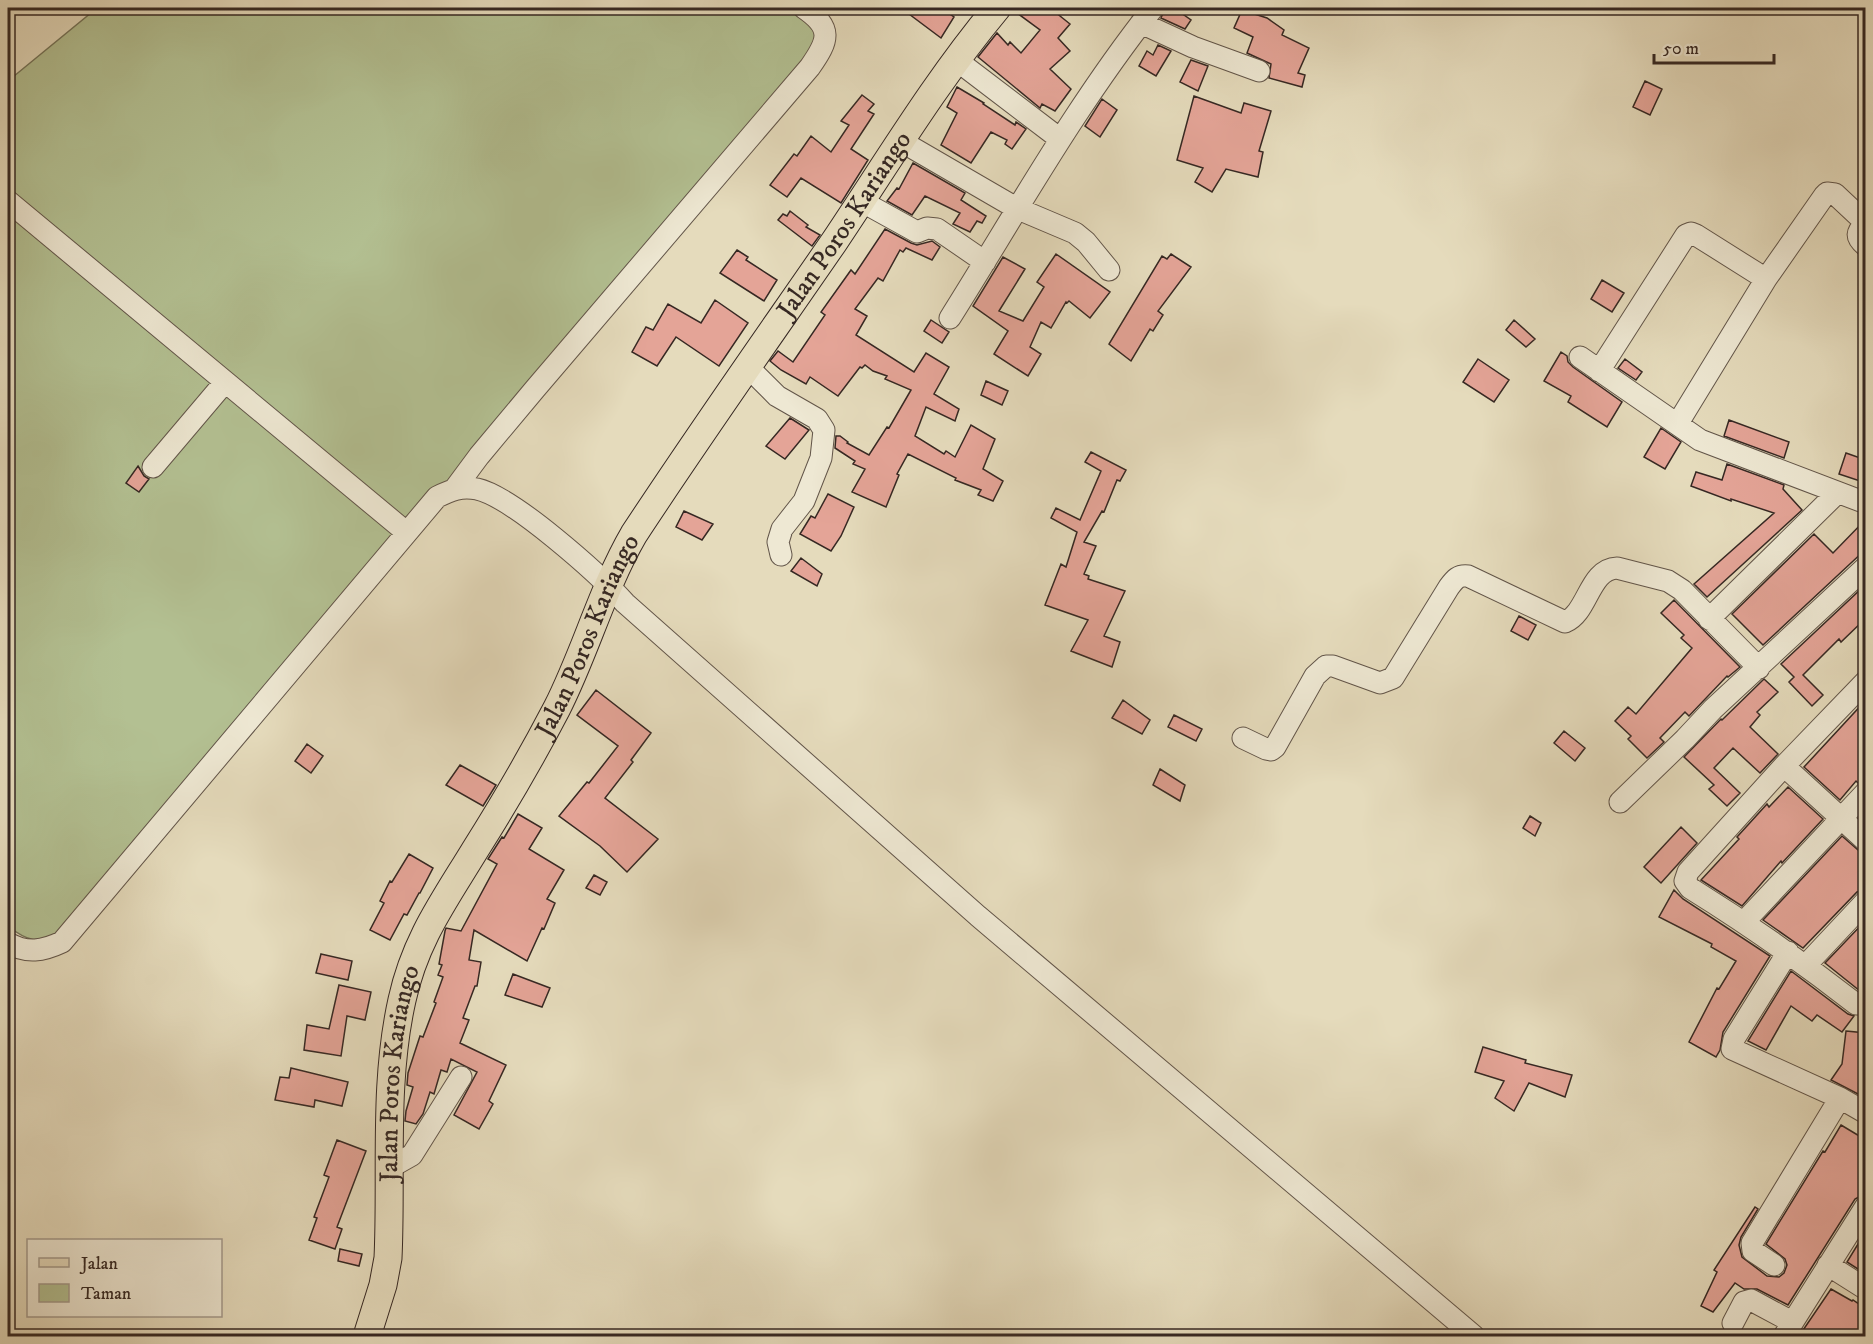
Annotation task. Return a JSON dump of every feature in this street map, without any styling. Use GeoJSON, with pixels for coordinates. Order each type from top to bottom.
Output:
{"type":"FeatureCollection","features":[{"type":"Feature","properties":{"kind":"main road","name":"Jalan Poros Kariango"},"geometry":{"type":"LineString","coordinates":[[367,1336],[383,1285],[388,1258],[392,1064],[402,1001],[419,944],[556,708],[572,677],[608,584],[634,534],[861,201],[899,140],[955,59],[997,8]]}},
{"type":"Feature","properties":{"kind":"street"},"geometry":{"type":"LineString","coordinates":[[456,488],[479,456],[535,389],[810,67],[822,49],[826,36],[823,24],[804,8]]}},
{"type":"Feature","properties":{"kind":"street"},"geometry":{"type":"LineString","coordinates":[[950,318],[1060,139],[1105,71],[1147,15],[1193,47],[1259,71]]}},
{"type":"Feature","properties":{"kind":"street"},"geometry":{"type":"LineString","coordinates":[[955,59],[1060,139]]}},
{"type":"Feature","properties":{"kind":"street"},"geometry":{"type":"LineString","coordinates":[[899,140],[1016,208],[1075,234],[1086,242],[1109,270]]}},
{"type":"Feature","properties":{"kind":"street"},"geometry":{"type":"LineString","coordinates":[[1678,423],[1766,279],[1827,193],[1835,194],[1866,223],[1857,233],[1858,240],[1866,246]]}},
{"type":"Feature","properties":{"kind":"street"},"geometry":{"type":"LineString","coordinates":[[8,201],[406,532]]}},
{"type":"Feature","properties":{"kind":"street"},"geometry":{"type":"LineString","coordinates":[[861,201],[917,232],[927,228],[937,229],[985,262]]}},
{"type":"Feature","properties":{"kind":"street"},"geometry":{"type":"LineString","coordinates":[[1599,372],[1686,235],[1691,233],[1696,235],[1766,279]]}},
{"type":"Feature","properties":{"kind":"street"},"geometry":{"type":"LineString","coordinates":[[1581,357],[1599,372],[1678,423],[1700,440],[1866,502]]}},
{"type":"Feature","properties":{"kind":"street"},"geometry":{"type":"LineString","coordinates":[[747,366],[777,396],[817,419],[824,430],[821,458],[804,501],[782,529],[778,542],[781,555]]}},
{"type":"Feature","properties":{"kind":"street"},"geometry":{"type":"LineString","coordinates":[[153,467],[225,382]]}},
{"type":"Feature","properties":{"kind":"street"},"geometry":{"type":"LineString","coordinates":[[8,943],[32,951],[46,949],[62,942],[437,497],[456,488],[478,489],[501,500],[536,524],[608,584],[626,603],[978,915],[1474,1336]]}},
{"type":"Feature","properties":{"kind":"street"},"geometry":{"type":"LineString","coordinates":[[1709,619],[1837,493]]}},
{"type":"Feature","properties":{"kind":"street"},"geometry":{"type":"LineString","coordinates":[[1620,802],[1713,709],[1866,567]]}},
{"type":"Feature","properties":{"kind":"street"},"geometry":{"type":"LineString","coordinates":[[1243,738],[1266,749],[1271,750],[1275,747],[1315,676],[1326,666],[1333,666],[1380,683],[1393,678],[1449,587],[1459,577],[1468,576],[1565,622],[1572,617],[1605,571],[1617,568],[1675,584],[1759,668]]}},
{"type":"Feature","properties":{"kind":"street"},"geometry":{"type":"LineString","coordinates":[[1866,681],[1784,766],[1685,878],[1690,888],[1788,952],[1856,1004],[1866,1004]]}},
{"type":"Feature","properties":{"kind":"street"},"geometry":{"type":"LineString","coordinates":[[1784,766],[1866,841]]}},
{"type":"Feature","properties":{"kind":"street"},"geometry":{"type":"LineString","coordinates":[[1744,922],[1866,792]]}},
{"type":"Feature","properties":{"kind":"street"},"geometry":{"type":"LineString","coordinates":[[1806,965],[1866,901]]}},
{"type":"Feature","properties":{"kind":"street"},"geometry":{"type":"LineString","coordinates":[[1788,952],[1734,1039],[1732,1048],[1736,1052],[1840,1098],[1866,1113]]}},
{"type":"Feature","properties":{"kind":"street"},"geometry":{"type":"LineString","coordinates":[[389,1168],[412,1155],[461,1077]]}},
{"type":"Feature","properties":{"kind":"street"},"geometry":{"type":"LineString","coordinates":[[1774,1265],[1753,1251],[1752,1243],[1840,1098]]}},
{"type":"Feature","properties":{"kind":"street"},"geometry":{"type":"LineString","coordinates":[[1733,1323],[1744,1302],[1751,1300],[1788,1329],[1866,1206]]}},
{"type":"Feature","properties":{"kind":"street"},"geometry":{"type":"LineString","coordinates":[[1828,1265],[1866,1289]]}},
{"type":"Feature","properties":{"kind":"green space"},"geometry":{"type":"Polygon","coordinates":[[[97,8],[809,8],[825,41],[61,934],[39,940],[27,938],[8,926],[8,81],[97,8]]]}},
{"type":"Feature","properties":{"kind":"building"},"geometry":{"type":"Polygon","coordinates":[[[901,8],[941,8],[954,17],[941,38],[901,8]]]}},
{"type":"Feature","properties":{"kind":"building"},"geometry":{"type":"Polygon","coordinates":[[[1012,8],[1050,8],[1070,24],[1058,38],[1070,51],[1050,69],[1071,89],[1055,111],[1042,104],[1040,108],[978,57],[997,33],[1008,45],[1010,42],[1021,53],[1040,30],[1012,8]]]}},
{"type":"Feature","properties":{"kind":"building"},"geometry":{"type":"Polygon","coordinates":[[[1165,8],[1174,8],[1191,20],[1185,29],[1161,18],[1165,8]]]}},
{"type":"Feature","properties":{"kind":"building"},"geometry":{"type":"Polygon","coordinates":[[[1242,10],[1267,18],[1284,30],[1282,35],[1309,48],[1298,73],[1305,75],[1302,87],[1269,78],[1271,64],[1247,53],[1253,37],[1234,28],[1242,10]]]}},
{"type":"Feature","properties":{"kind":"building"},"geometry":{"type":"Polygon","coordinates":[[[1158,45],[1171,51],[1156,76],[1139,66],[1147,51],[1153,55],[1158,45]]]}},
{"type":"Feature","properties":{"kind":"building"},"geometry":{"type":"Polygon","coordinates":[[[1191,60],[1208,66],[1198,91],[1180,82],[1191,60]]]}},
{"type":"Feature","properties":{"kind":"building"},"geometry":{"type":"Polygon","coordinates":[[[1645,81],[1662,89],[1650,115],[1633,107],[1645,81]]]}},
{"type":"Feature","properties":{"kind":"building"},"geometry":{"type":"Polygon","coordinates":[[[957,87],[1015,125],[1016,122],[1026,129],[1012,149],[1005,144],[1007,140],[991,132],[971,163],[941,145],[957,113],[947,107],[957,87]]]}},
{"type":"Feature","properties":{"kind":"building"},"geometry":{"type":"Polygon","coordinates":[[[862,95],[874,104],[868,111],[874,114],[851,149],[868,160],[841,203],[801,178],[787,197],[770,185],[794,154],[797,156],[811,136],[831,152],[849,125],[841,121],[862,95]]]}},
{"type":"Feature","properties":{"kind":"building"},"geometry":{"type":"Polygon","coordinates":[[[1194,96],[1241,113],[1244,103],[1271,111],[1259,151],[1263,152],[1258,177],[1226,169],[1212,192],[1195,182],[1203,168],[1177,160],[1194,96]]]}},
{"type":"Feature","properties":{"kind":"building"},"geometry":{"type":"Polygon","coordinates":[[[1102,99],[1117,110],[1100,137],[1085,126],[1102,99]]]}},
{"type":"Feature","properties":{"kind":"building"},"geometry":{"type":"Polygon","coordinates":[[[913,163],[965,193],[961,200],[986,216],[982,223],[977,221],[970,232],[953,224],[960,213],[925,196],[912,215],[887,201],[897,188],[899,189],[913,163]]]}},
{"type":"Feature","properties":{"kind":"building"},"geometry":{"type":"Polygon","coordinates":[[[790,211],[808,225],[806,227],[820,235],[812,246],[778,220],[783,214],[787,216],[790,211]]]}},
{"type":"Feature","properties":{"kind":"building"},"geometry":{"type":"Polygon","coordinates":[[[885,229],[917,245],[932,241],[940,247],[932,260],[906,248],[903,252],[900,250],[883,281],[878,278],[855,309],[867,316],[856,335],[914,372],[926,353],[949,367],[934,394],[959,409],[955,421],[926,407],[915,436],[944,454],[946,451],[955,457],[971,425],[995,439],[983,469],[1003,481],[993,501],[978,495],[981,490],[955,480],[956,478],[908,454],[897,474],[899,475],[886,507],[852,492],[865,469],[853,464],[855,461],[835,448],[836,436],[840,436],[847,443],[869,455],[887,427],[889,428],[911,390],[885,379],[887,376],[865,365],[860,367],[838,396],[810,377],[806,384],[770,361],[778,351],[793,362],[825,315],[821,312],[851,270],[855,274],[885,229]]]}},
{"type":"Feature","properties":{"kind":"building"},"geometry":{"type":"Polygon","coordinates":[[[737,250],[748,257],[746,260],[777,280],[764,301],[720,273],[737,250]]]}},
{"type":"Feature","properties":{"kind":"building"},"geometry":{"type":"Polygon","coordinates":[[[1056,254],[1110,292],[1090,318],[1069,301],[1066,302],[1051,328],[1041,322],[1030,347],[1041,354],[1028,376],[994,354],[1008,331],[973,306],[1003,257],[1025,269],[999,311],[1023,321],[1044,287],[1037,282],[1056,254]]]}},
{"type":"Feature","properties":{"kind":"building"},"geometry":{"type":"Polygon","coordinates":[[[1171,254],[1191,267],[1158,311],[1163,315],[1153,331],[1150,329],[1131,361],[1109,344],[1162,256],[1167,259],[1171,254]]]}},
{"type":"Feature","properties":{"kind":"building"},"geometry":{"type":"Polygon","coordinates":[[[1602,280],[1624,293],[1612,312],[1591,299],[1602,280]]]}},
{"type":"Feature","properties":{"kind":"building"},"geometry":{"type":"Polygon","coordinates":[[[715,300],[748,323],[719,366],[676,337],[657,366],[632,352],[646,327],[653,330],[668,304],[701,323],[715,300]]]}},
{"type":"Feature","properties":{"kind":"building"},"geometry":{"type":"Polygon","coordinates":[[[931,320],[949,332],[942,343],[924,331],[931,320]]]}},
{"type":"Feature","properties":{"kind":"building"},"geometry":{"type":"Polygon","coordinates":[[[1514,320],[1535,339],[1526,347],[1506,330],[1514,320]]]}},
{"type":"Feature","properties":{"kind":"building"},"geometry":{"type":"Polygon","coordinates":[[[1561,352],[1567,356],[1568,362],[1573,367],[1622,402],[1607,427],[1568,402],[1571,396],[1544,381],[1561,352]]]}},
{"type":"Feature","properties":{"kind":"building"},"geometry":{"type":"Polygon","coordinates":[[[1478,359],[1509,380],[1494,402],[1463,382],[1478,359]]]}},
{"type":"Feature","properties":{"kind":"building"},"geometry":{"type":"Polygon","coordinates":[[[1625,359],[1642,372],[1636,380],[1618,368],[1625,359]]]}},
{"type":"Feature","properties":{"kind":"building"},"geometry":{"type":"Polygon","coordinates":[[[986,381],[1008,391],[1002,405],[981,395],[986,381]]]}},
{"type":"Feature","properties":{"kind":"building"},"geometry":{"type":"Polygon","coordinates":[[[790,418],[809,430],[785,459],[766,446],[790,418]]]}},
{"type":"Feature","properties":{"kind":"building"},"geometry":{"type":"Polygon","coordinates":[[[1729,420],[1789,442],[1784,458],[1724,436],[1729,420]]]}},
{"type":"Feature","properties":{"kind":"building"},"geometry":{"type":"Polygon","coordinates":[[[1661,428],[1681,442],[1665,469],[1644,457],[1661,428]]]}},
{"type":"Feature","properties":{"kind":"building"},"geometry":{"type":"Polygon","coordinates":[[[1091,452],[1126,470],[1120,481],[1117,480],[1104,512],[1102,511],[1084,542],[1096,546],[1084,574],[1089,576],[1088,579],[1125,591],[1104,636],[1120,642],[1112,667],[1071,651],[1088,620],[1045,605],[1061,564],[1066,567],[1077,532],[1051,518],[1056,508],[1080,520],[1101,471],[1085,462],[1091,452]]]}},
{"type":"Feature","properties":{"kind":"building"},"geometry":{"type":"Polygon","coordinates":[[[1846,453],[1866,460],[1866,483],[1839,474],[1846,453]]]}},
{"type":"Feature","properties":{"kind":"building"},"geometry":{"type":"Polygon","coordinates":[[[1727,464],[1784,485],[1783,489],[1802,510],[1707,597],[1694,584],[1774,513],[1731,499],[1731,501],[1691,486],[1696,472],[1722,480],[1727,464]]]}},
{"type":"Feature","properties":{"kind":"building"},"geometry":{"type":"Polygon","coordinates":[[[138,466],[144,476],[149,479],[139,492],[126,483],[138,466]]]}},
{"type":"Feature","properties":{"kind":"building"},"geometry":{"type":"Polygon","coordinates":[[[828,494],[854,507],[841,536],[831,551],[800,534],[811,516],[815,518],[828,494]]]}},
{"type":"Feature","properties":{"kind":"building"},"geometry":{"type":"Polygon","coordinates":[[[684,511],[713,524],[702,540],[676,527],[684,511]]]}},
{"type":"Feature","properties":{"kind":"building"},"geometry":{"type":"Polygon","coordinates":[[[1866,519],[1866,549],[1763,645],[1732,614],[1814,534],[1833,553],[1866,519]]]}},
{"type":"Feature","properties":{"kind":"building"},"geometry":{"type":"Polygon","coordinates":[[[801,558],[822,574],[817,586],[791,571],[801,558]]]}},
{"type":"Feature","properties":{"kind":"building"},"geometry":{"type":"Polygon","coordinates":[[[1862,588],[1866,591],[1866,618],[1841,642],[1839,639],[1803,675],[1823,695],[1812,706],[1789,682],[1794,677],[1781,664],[1862,588]]]}},
{"type":"Feature","properties":{"kind":"building"},"geometry":{"type":"Polygon","coordinates":[[[1674,600],[1740,667],[1727,676],[1689,716],[1685,712],[1660,738],[1664,742],[1647,758],[1628,739],[1631,736],[1615,721],[1628,707],[1636,714],[1692,648],[1681,638],[1684,635],[1661,613],[1674,600]]]}},
{"type":"Feature","properties":{"kind":"building"},"geometry":{"type":"Polygon","coordinates":[[[1519,616],[1536,625],[1528,640],[1511,631],[1519,616]]]}},
{"type":"Feature","properties":{"kind":"building"},"geometry":{"type":"Polygon","coordinates":[[[1764,679],[1778,692],[1757,712],[1760,715],[1750,727],[1778,754],[1760,773],[1733,748],[1714,768],[1740,793],[1727,806],[1709,789],[1714,785],[1684,757],[1764,679]]]}},
{"type":"Feature","properties":{"kind":"building"},"geometry":{"type":"Polygon","coordinates":[[[596,690],[651,733],[631,760],[633,762],[605,798],[658,839],[627,872],[600,846],[559,816],[618,746],[577,715],[596,690]]]}},
{"type":"Feature","properties":{"kind":"building"},"geometry":{"type":"Polygon","coordinates":[[[1123,700],[1150,720],[1142,734],[1112,718],[1123,700]]]}},
{"type":"Feature","properties":{"kind":"building"},"geometry":{"type":"Polygon","coordinates":[[[1866,700],[1866,780],[1858,783],[1856,781],[1840,800],[1804,767],[1866,700]]]}},
{"type":"Feature","properties":{"kind":"building"},"geometry":{"type":"Polygon","coordinates":[[[1174,715],[1202,729],[1196,741],[1168,727],[1174,715]]]}},
{"type":"Feature","properties":{"kind":"building"},"geometry":{"type":"Polygon","coordinates":[[[1564,731],[1585,748],[1575,761],[1554,743],[1564,731]]]}},
{"type":"Feature","properties":{"kind":"building"},"geometry":{"type":"Polygon","coordinates":[[[307,744],[323,756],[311,773],[295,761],[307,744]]]}},
{"type":"Feature","properties":{"kind":"building"},"geometry":{"type":"Polygon","coordinates":[[[460,765],[496,785],[483,806],[446,785],[460,765]]]}},
{"type":"Feature","properties":{"kind":"building"},"geometry":{"type":"Polygon","coordinates":[[[1160,769],[1185,785],[1180,801],[1153,785],[1160,769]]]}},
{"type":"Feature","properties":{"kind":"building"},"geometry":{"type":"Polygon","coordinates":[[[1788,787],[1823,819],[1782,863],[1781,861],[1742,906],[1701,880],[1739,839],[1737,837],[1767,804],[1769,807],[1788,787]]]}},
{"type":"Feature","properties":{"kind":"building"},"geometry":{"type":"Polygon","coordinates":[[[518,814],[542,828],[529,849],[564,870],[547,899],[555,903],[527,961],[474,930],[469,960],[481,962],[477,986],[475,986],[463,1018],[469,1020],[460,1043],[506,1065],[489,1101],[493,1104],[479,1129],[454,1115],[477,1072],[451,1059],[447,1072],[441,1070],[434,1094],[430,1092],[423,1114],[416,1124],[405,1121],[413,1087],[407,1085],[408,1073],[420,1036],[423,1037],[436,1003],[434,1002],[443,977],[438,975],[442,965],[439,964],[446,928],[461,931],[497,864],[488,859],[518,814]]]}},
{"type":"Feature","properties":{"kind":"building"},"geometry":{"type":"Polygon","coordinates":[[[1530,816],[1541,823],[1535,836],[1523,828],[1530,816]]]}},
{"type":"Feature","properties":{"kind":"building"},"geometry":{"type":"Polygon","coordinates":[[[1681,827],[1697,843],[1661,883],[1644,867],[1681,827]]]}},
{"type":"Feature","properties":{"kind":"building"},"geometry":{"type":"Polygon","coordinates":[[[1842,836],[1866,857],[1866,889],[1857,892],[1803,948],[1763,920],[1842,836]]]}},
{"type":"Feature","properties":{"kind":"building"},"geometry":{"type":"Polygon","coordinates":[[[409,854],[433,868],[390,940],[370,930],[384,903],[380,901],[390,881],[392,882],[409,854]]]}},
{"type":"Feature","properties":{"kind":"building"},"geometry":{"type":"Polygon","coordinates":[[[594,875],[607,882],[600,895],[586,888],[594,875]]]}},
{"type":"Feature","properties":{"kind":"building"},"geometry":{"type":"Polygon","coordinates":[[[1674,890],[1683,899],[1770,956],[1723,1032],[1720,1050],[1716,1057],[1689,1042],[1717,988],[1719,989],[1736,961],[1711,947],[1712,944],[1659,917],[1674,890]]]}},
{"type":"Feature","properties":{"kind":"building"},"geometry":{"type":"Polygon","coordinates":[[[1866,920],[1866,990],[1860,991],[1825,963],[1866,920]]]}},
{"type":"Feature","properties":{"kind":"building"},"geometry":{"type":"Polygon","coordinates":[[[321,954],[352,961],[348,980],[316,973],[321,954]]]}},
{"type":"Feature","properties":{"kind":"building"},"geometry":{"type":"Polygon","coordinates":[[[1791,971],[1848,1014],[1854,1016],[1842,1032],[1817,1015],[1812,1021],[1791,1006],[1766,1050],[1748,1041],[1791,971]]]}},
{"type":"Feature","properties":{"kind":"building"},"geometry":{"type":"Polygon","coordinates":[[[513,974],[550,988],[542,1007],[505,995],[513,974]]]}},
{"type":"Feature","properties":{"kind":"building"},"geometry":{"type":"Polygon","coordinates":[[[339,985],[371,992],[365,1020],[347,1016],[341,1056],[304,1050],[307,1025],[329,1029],[339,985]]]}},
{"type":"Feature","properties":{"kind":"building"},"geometry":{"type":"Polygon","coordinates":[[[1846,1031],[1866,1033],[1862,1067],[1866,1067],[1866,1083],[1858,1094],[1831,1080],[1842,1064],[1846,1031]]]}},
{"type":"Feature","properties":{"kind":"building"},"geometry":{"type":"Polygon","coordinates":[[[1483,1047],[1526,1060],[1525,1063],[1572,1075],[1565,1097],[1529,1083],[1514,1111],[1495,1098],[1504,1081],[1475,1072],[1483,1047]]]}},
{"type":"Feature","properties":{"kind":"building"},"geometry":{"type":"Polygon","coordinates":[[[291,1068],[348,1082],[342,1106],[315,1100],[314,1107],[275,1100],[280,1077],[289,1078],[291,1068]]]}},
{"type":"Feature","properties":{"kind":"building"},"geometry":{"type":"Polygon","coordinates":[[[1841,1125],[1866,1140],[1866,1193],[1855,1199],[1788,1305],[1757,1289],[1744,1289],[1735,1283],[1713,1312],[1701,1306],[1717,1272],[1714,1270],[1755,1207],[1758,1209],[1741,1237],[1739,1245],[1742,1257],[1767,1276],[1779,1277],[1784,1273],[1787,1265],[1785,1259],[1766,1244],[1841,1125]]]}},
{"type":"Feature","properties":{"kind":"building"},"geometry":{"type":"Polygon","coordinates":[[[337,1140],[366,1151],[337,1227],[342,1229],[335,1249],[309,1240],[317,1218],[314,1217],[329,1177],[324,1175],[337,1140]]]}},
{"type":"Feature","properties":{"kind":"building"},"geometry":{"type":"Polygon","coordinates":[[[1866,1231],[1866,1264],[1861,1271],[1847,1262],[1866,1231]]]}},
{"type":"Feature","properties":{"kind":"building"},"geometry":{"type":"Polygon","coordinates":[[[340,1249],[362,1254],[359,1266],[338,1261],[340,1249]]]}},
{"type":"Feature","properties":{"kind":"building"},"geometry":{"type":"Polygon","coordinates":[[[1831,1289],[1866,1309],[1866,1326],[1858,1336],[1799,1336],[1831,1289]]]}}]}
